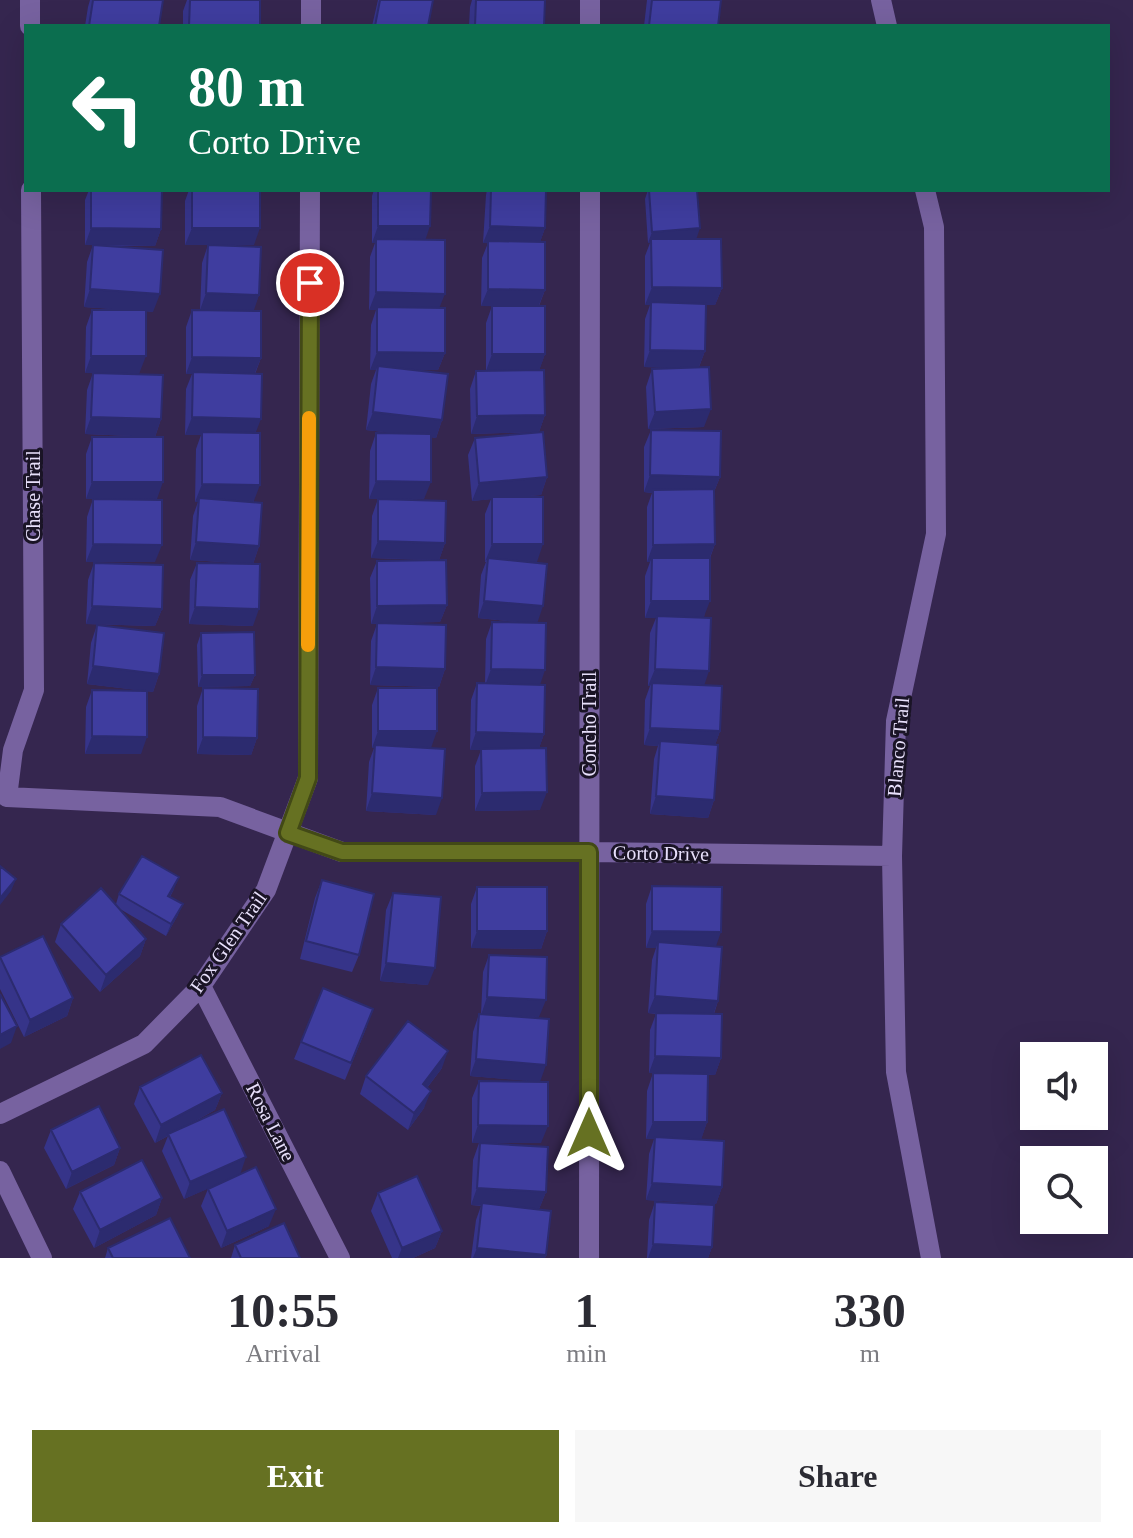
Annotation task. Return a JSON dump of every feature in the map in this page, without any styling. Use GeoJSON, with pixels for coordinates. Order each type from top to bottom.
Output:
{"type":"FeatureCollection","features":[{"type":"Feature","properties":{"kind":"street"},"geometry":{"type":"LineString","coordinates":[[30,0],[30,24]]}},
{"type":"Feature","properties":{"kind":"street"},"geometry":{"type":"LineString","coordinates":[[311,0],[311,24]]}},
{"type":"Feature","properties":{"kind":"street"},"geometry":{"type":"LineString","coordinates":[[590,0],[590,24]]}},
{"type":"Feature","properties":{"kind":"street"},"geometry":{"type":"LineString","coordinates":[[881,0],[887,24]]}},
{"type":"Feature","properties":{"kind":"street","name":"Chase Trail"},"geometry":{"type":"LineString","coordinates":[[7,797],[13,750],[34,690],[31,192]]}},
{"type":"Feature","properties":{"kind":"street","name":"Fox Glen Trail"},"geometry":{"type":"LineString","coordinates":[[0,1114],[144,1044],[201,986],[266,890],[308,778],[310,192]]}},
{"type":"Feature","properties":{"kind":"street","name":"Concho Trail"},"geometry":{"type":"LineString","coordinates":[[589,1258],[590,192]]}},
{"type":"Feature","properties":{"kind":"street","name":"Blanco Trail"},"geometry":{"type":"LineString","coordinates":[[925,192],[934,227],[936,534],[896,721],[892,856],[896,1072],[931,1258]]}},
{"type":"Feature","properties":{"kind":"street","name":"Corto Drive"},"geometry":{"type":"LineString","coordinates":[[7,797],[220,807],[342,852],[892,856]]}},
{"type":"Feature","properties":{"kind":"street","name":"Rosa Lane"},"geometry":{"type":"LineString","coordinates":[[201,986],[340,1258]]}},
{"type":"Feature","properties":{"kind":"street"},"geometry":{"type":"LineString","coordinates":[[0,1171],[42,1258]]}},
{"type":"Feature","properties":{"kind":"building"},"geometry":{"type":"Polygon","coordinates":[[[93,0],[163,0],[159,24],[89,24],[93,0]]]}},
{"type":"Feature","properties":{"kind":"building"},"geometry":{"type":"Polygon","coordinates":[[[190,0],[260,0],[260,24],[189,24],[190,0]]]}},
{"type":"Feature","properties":{"kind":"building"},"geometry":{"type":"Polygon","coordinates":[[[380,0],[433,0],[428,24],[375,24],[380,0]]]}},
{"type":"Feature","properties":{"kind":"building"},"geometry":{"type":"Polygon","coordinates":[[[476,0],[545,0],[544,24],[475,24],[476,0]]]}},
{"type":"Feature","properties":{"kind":"building"},"geometry":{"type":"Polygon","coordinates":[[[652,0],[721,0],[718,24],[649,24],[652,0]]]}},
{"type":"Feature","properties":{"kind":"building"},"geometry":{"type":"Polygon","coordinates":[[[91,192],[162,192],[161,229],[91,228],[91,192]]]}},
{"type":"Feature","properties":{"kind":"building"},"geometry":{"type":"Polygon","coordinates":[[[192,192],[260,192],[260,228],[192,228],[192,192]]]}},
{"type":"Feature","properties":{"kind":"building"},"geometry":{"type":"Polygon","coordinates":[[[378,192],[431,192],[430,226],[378,226],[378,192]]]}},
{"type":"Feature","properties":{"kind":"building"},"geometry":{"type":"Polygon","coordinates":[[[491,192],[546,192],[545,228],[490,226],[491,192]]]}},
{"type":"Feature","properties":{"kind":"building"},"geometry":{"type":"Polygon","coordinates":[[[649,192],[697,192],[700,228],[652,232],[649,192]]]}},
{"type":"Feature","properties":{"kind":"building"},"geometry":{"type":"Polygon","coordinates":[[[376,239],[445,240],[445,294],[376,292],[376,239]]]}},
{"type":"Feature","properties":{"kind":"building"},"geometry":{"type":"Polygon","coordinates":[[[651,239],[721,239],[722,288],[652,287],[651,239]]]}},
{"type":"Feature","properties":{"kind":"building"},"geometry":{"type":"Polygon","coordinates":[[[488,241],[545,242],[545,290],[488,289],[488,241]]]}},
{"type":"Feature","properties":{"kind":"building"},"geometry":{"type":"Polygon","coordinates":[[[93,245],[163,250],[160,294],[90,289],[93,245]]]}},
{"type":"Feature","properties":{"kind":"building"},"geometry":{"type":"Polygon","coordinates":[[[208,245],[261,247],[259,295],[206,293],[208,245]]]}},
{"type":"Feature","properties":{"kind":"building"},"geometry":{"type":"Polygon","coordinates":[[[651,302],[706,304],[705,351],[650,350],[651,302]]]}},
{"type":"Feature","properties":{"kind":"building"},"geometry":{"type":"Polygon","coordinates":[[[492,306],[545,306],[545,354],[492,354],[492,306]]]}},
{"type":"Feature","properties":{"kind":"building"},"geometry":{"type":"Polygon","coordinates":[[[377,307],[445,308],[445,353],[377,352],[377,307]]]}},
{"type":"Feature","properties":{"kind":"building"},"geometry":{"type":"Polygon","coordinates":[[[92,310],[146,310],[146,356],[91,356],[92,310]]]}},
{"type":"Feature","properties":{"kind":"building"},"geometry":{"type":"Polygon","coordinates":[[[192,310],[261,311],[261,358],[192,357],[192,310]]]}},
{"type":"Feature","properties":{"kind":"building"},"geometry":{"type":"Polygon","coordinates":[[[378,366],[448,374],[442,420],[373,412],[378,366]]]}},
{"type":"Feature","properties":{"kind":"building"},"geometry":{"type":"Polygon","coordinates":[[[709,367],[711,409],[655,412],[652,369],[709,367]]]}},
{"type":"Feature","properties":{"kind":"building"},"geometry":{"type":"Polygon","coordinates":[[[544,370],[545,415],[477,416],[476,371],[544,370]]]}},
{"type":"Feature","properties":{"kind":"building"},"geometry":{"type":"Polygon","coordinates":[[[193,372],[262,374],[261,419],[192,417],[193,372]]]}},
{"type":"Feature","properties":{"kind":"building"},"geometry":{"type":"Polygon","coordinates":[[[93,373],[163,375],[161,419],[91,417],[93,373]]]}},
{"type":"Feature","properties":{"kind":"building"},"geometry":{"type":"Polygon","coordinates":[[[651,430],[721,431],[720,477],[650,475],[651,430]]]}},
{"type":"Feature","properties":{"kind":"building"},"geometry":{"type":"Polygon","coordinates":[[[202,432],[260,433],[260,485],[202,484],[202,432]]]}},
{"type":"Feature","properties":{"kind":"building"},"geometry":{"type":"Polygon","coordinates":[[[543,432],[547,477],[479,483],[475,438],[543,432]]]}},
{"type":"Feature","properties":{"kind":"building"},"geometry":{"type":"Polygon","coordinates":[[[376,433],[431,434],[431,482],[376,481],[376,433]]]}},
{"type":"Feature","properties":{"kind":"building"},"geometry":{"type":"Polygon","coordinates":[[[92,437],[163,437],[163,482],[92,482],[92,437]]]}},
{"type":"Feature","properties":{"kind":"building"},"geometry":{"type":"Polygon","coordinates":[[[714,489],[715,544],[653,545],[653,490],[714,489]]]}},
{"type":"Feature","properties":{"kind":"building"},"geometry":{"type":"Polygon","coordinates":[[[492,497],[543,497],[543,544],[492,544],[492,497]]]}},
{"type":"Feature","properties":{"kind":"building"},"geometry":{"type":"Polygon","coordinates":[[[199,498],[262,503],[259,546],[196,542],[199,498]]]}},
{"type":"Feature","properties":{"kind":"building"},"geometry":{"type":"Polygon","coordinates":[[[93,499],[162,500],[162,545],[93,544],[93,499]]]}},
{"type":"Feature","properties":{"kind":"building"},"geometry":{"type":"Polygon","coordinates":[[[378,499],[446,501],[445,543],[378,541],[378,499]]]}},
{"type":"Feature","properties":{"kind":"building"},"geometry":{"type":"Polygon","coordinates":[[[488,558],[547,564],[543,606],[484,601],[488,558]]]}},
{"type":"Feature","properties":{"kind":"building"},"geometry":{"type":"Polygon","coordinates":[[[652,558],[710,558],[710,601],[651,601],[652,558]]]}},
{"type":"Feature","properties":{"kind":"building"},"geometry":{"type":"Polygon","coordinates":[[[446,560],[447,605],[377,606],[377,561],[446,560]]]}},
{"type":"Feature","properties":{"kind":"building"},"geometry":{"type":"Polygon","coordinates":[[[94,563],[163,565],[162,609],[92,606],[94,563]]]}},
{"type":"Feature","properties":{"kind":"building"},"geometry":{"type":"Polygon","coordinates":[[[197,563],[260,564],[259,609],[195,607],[197,563]]]}},
{"type":"Feature","properties":{"kind":"building"},"geometry":{"type":"Polygon","coordinates":[[[657,616],[711,618],[709,671],[655,669],[657,616]]]}},
{"type":"Feature","properties":{"kind":"building"},"geometry":{"type":"Polygon","coordinates":[[[492,622],[546,623],[545,670],[491,669],[492,622]]]}},
{"type":"Feature","properties":{"kind":"building"},"geometry":{"type":"Polygon","coordinates":[[[377,623],[446,625],[445,669],[376,667],[377,623]]]}},
{"type":"Feature","properties":{"kind":"building"},"geometry":{"type":"Polygon","coordinates":[[[97,625],[164,633],[159,674],[93,666],[97,625]]]}},
{"type":"Feature","properties":{"kind":"building"},"geometry":{"type":"Polygon","coordinates":[[[254,632],[255,675],[202,675],[201,633],[254,632]]]}},
{"type":"Feature","properties":{"kind":"building"},"geometry":{"type":"Polygon","coordinates":[[[477,683],[545,685],[544,734],[476,732],[477,683]]]}},
{"type":"Feature","properties":{"kind":"building"},"geometry":{"type":"Polygon","coordinates":[[[652,683],[722,686],[720,731],[650,728],[652,683]]]}},
{"type":"Feature","properties":{"kind":"building"},"geometry":{"type":"Polygon","coordinates":[[[203,688],[258,689],[257,738],[203,737],[203,688]]]}},
{"type":"Feature","properties":{"kind":"building"},"geometry":{"type":"Polygon","coordinates":[[[378,688],[437,688],[437,731],[378,731],[378,688]]]}},
{"type":"Feature","properties":{"kind":"building"},"geometry":{"type":"Polygon","coordinates":[[[92,690],[147,691],[147,737],[92,736],[92,690]]]}},
{"type":"Feature","properties":{"kind":"building"},"geometry":{"type":"Polygon","coordinates":[[[660,741],[718,745],[714,800],[656,796],[660,741]]]}},
{"type":"Feature","properties":{"kind":"building"},"geometry":{"type":"Polygon","coordinates":[[[375,745],[445,749],[442,798],[372,793],[375,745]]]}},
{"type":"Feature","properties":{"kind":"building"},"geometry":{"type":"Polygon","coordinates":[[[546,748],[547,792],[482,793],[481,749],[546,748]]]}},
{"type":"Feature","properties":{"kind":"building"},"geometry":{"type":"Polygon","coordinates":[[[142,856],[179,877],[168,896],[183,904],[171,924],[119,894],[142,856]]]}},
{"type":"Feature","properties":{"kind":"building"},"geometry":{"type":"Polygon","coordinates":[[[0,866],[16,879],[0,898],[0,866]]]}},
{"type":"Feature","properties":{"kind":"building"},"geometry":{"type":"Polygon","coordinates":[[[322,880],[374,894],[359,955],[306,941],[322,880]]]}},
{"type":"Feature","properties":{"kind":"building"},"geometry":{"type":"Polygon","coordinates":[[[652,886],[722,887],[721,932],[652,931],[652,886]]]}},
{"type":"Feature","properties":{"kind":"building"},"geometry":{"type":"Polygon","coordinates":[[[477,887],[547,887],[547,931],[477,931],[477,887]]]}},
{"type":"Feature","properties":{"kind":"building"},"geometry":{"type":"Polygon","coordinates":[[[101,888],[146,939],[106,975],[61,924],[101,888]]]}},
{"type":"Feature","properties":{"kind":"building"},"geometry":{"type":"Polygon","coordinates":[[[393,893],[441,897],[435,968],[386,963],[393,893]]]}},
{"type":"Feature","properties":{"kind":"building"},"geometry":{"type":"Polygon","coordinates":[[[43,936],[73,998],[30,1020],[0,957],[43,936]]]}},
{"type":"Feature","properties":{"kind":"building"},"geometry":{"type":"Polygon","coordinates":[[[658,942],[722,947],[718,1001],[655,996],[658,942]]]}},
{"type":"Feature","properties":{"kind":"building"},"geometry":{"type":"Polygon","coordinates":[[[489,955],[547,957],[546,1000],[487,997],[489,955]]]}},
{"type":"Feature","properties":{"kind":"building"},"geometry":{"type":"Polygon","coordinates":[[[323,988],[373,1009],[351,1063],[301,1042],[323,988]]]}},
{"type":"Feature","properties":{"kind":"building"},"geometry":{"type":"Polygon","coordinates":[[[0,994],[17,1026],[0,1035],[0,994]]]}},
{"type":"Feature","properties":{"kind":"building"},"geometry":{"type":"Polygon","coordinates":[[[656,1013],[722,1014],[721,1058],[655,1056],[656,1013]]]}},
{"type":"Feature","properties":{"kind":"building"},"geometry":{"type":"Polygon","coordinates":[[[479,1014],[549,1019],[546,1065],[476,1059],[479,1014]]]}},
{"type":"Feature","properties":{"kind":"building"},"geometry":{"type":"Polygon","coordinates":[[[408,1021],[448,1051],[423,1084],[431,1091],[414,1113],[366,1076],[408,1021]]]}},
{"type":"Feature","properties":{"kind":"building"},"geometry":{"type":"Polygon","coordinates":[[[201,1055],[222,1093],[161,1125],[140,1087],[201,1055]]]}},
{"type":"Feature","properties":{"kind":"building"},"geometry":{"type":"Polygon","coordinates":[[[653,1073],[708,1074],[707,1122],[653,1122],[653,1073]]]}},
{"type":"Feature","properties":{"kind":"building"},"geometry":{"type":"Polygon","coordinates":[[[479,1081],[548,1082],[548,1126],[478,1125],[479,1081]]]}},
{"type":"Feature","properties":{"kind":"building"},"geometry":{"type":"Polygon","coordinates":[[[99,1106],[120,1148],[72,1172],[51,1130],[99,1106]]]}},
{"type":"Feature","properties":{"kind":"building"},"geometry":{"type":"Polygon","coordinates":[[[224,1109],[246,1157],[190,1182],[168,1134],[224,1109]]]}},
{"type":"Feature","properties":{"kind":"building"},"geometry":{"type":"Polygon","coordinates":[[[655,1137],[724,1141],[722,1187],[652,1183],[655,1137]]]}},
{"type":"Feature","properties":{"kind":"building"},"geometry":{"type":"Polygon","coordinates":[[[480,1143],[548,1147],[546,1192],[477,1188],[480,1143]]]}},
{"type":"Feature","properties":{"kind":"building"},"geometry":{"type":"Polygon","coordinates":[[[142,1160],[162,1198],[100,1230],[80,1192],[142,1160]]]}},
{"type":"Feature","properties":{"kind":"building"},"geometry":{"type":"Polygon","coordinates":[[[256,1167],[276,1209],[227,1231],[208,1189],[256,1167]]]}},
{"type":"Feature","properties":{"kind":"building"},"geometry":{"type":"Polygon","coordinates":[[[417,1176],[442,1231],[402,1248],[378,1193],[417,1176]]]}},
{"type":"Feature","properties":{"kind":"building"},"geometry":{"type":"Polygon","coordinates":[[[655,1202],[714,1205],[712,1247],[653,1244],[655,1202]]]}},
{"type":"Feature","properties":{"kind":"building"},"geometry":{"type":"Polygon","coordinates":[[[482,1203],[551,1211],[546,1255],[477,1248],[482,1203]]]}},
{"type":"Feature","properties":{"kind":"building"},"geometry":{"type":"Polygon","coordinates":[[[170,1218],[190,1258],[113,1258],[108,1248],[170,1218]]]}},
{"type":"Feature","properties":{"kind":"building"},"geometry":{"type":"Polygon","coordinates":[[[284,1223],[300,1258],[241,1258],[235,1245],[284,1223]]]}},
{"type":"Feature","properties":{"kind":"slow traffic"},"geometry":{"type":"LineString","coordinates":[[308,645],[309,418]]}},
{"type":"Feature","properties":{"kind":"route"},"geometry":{"type":"LineString","coordinates":[[310,283],[308,778],[288,833],[342,852],[589,852],[589,1133]]}}]}
